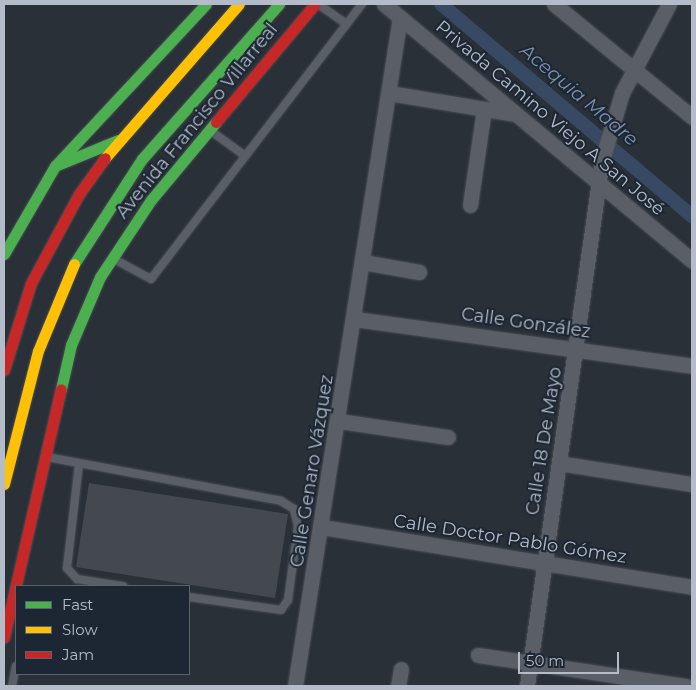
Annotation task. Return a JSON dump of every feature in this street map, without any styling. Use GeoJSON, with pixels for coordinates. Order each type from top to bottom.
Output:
{"type":"FeatureCollection","features":[{"type":"Feature","properties":{"kind":"main road"},"geometry":{"type":"LineString","coordinates":[[4,254],[55,166],[206,4]]}},
{"type":"Feature","properties":{"kind":"main road"},"geometry":{"type":"LineString","coordinates":[[4,370],[35,275],[79,194],[118,140],[239,4]]}},
{"type":"Feature","properties":{"kind":"main road","name":"Avenida Francisco Villarreal"},"geometry":{"type":"LineString","coordinates":[[4,484],[38,351],[79,251],[142,159],[279,4]]}},
{"type":"Feature","properties":{"kind":"main road","name":"Avenida Francisco Villarreal"},"geometry":{"type":"LineString","coordinates":[[16,585],[71,345],[112,258],[151,200],[316,4]]}},
{"type":"Feature","properties":{"kind":"main road"},"geometry":{"type":"LineString","coordinates":[[55,166],[118,140]]}},
{"type":"Feature","properties":{"kind":"main road","name":"Avenida Francisco Villarreal"},"geometry":{"type":"LineString","coordinates":[[4,636],[15,588]]}},
{"type":"Feature","properties":{"kind":"street","name":"Privada Camino Viejo A San José"},"geometry":{"type":"LineString","coordinates":[[384,4],[598,185],[692,261]]}},
{"type":"Feature","properties":{"kind":"street"},"geometry":{"type":"LineString","coordinates":[[554,4],[692,117]]}},
{"type":"Feature","properties":{"kind":"street","name":"Calle 18 De Mayo"},"geometry":{"type":"LineString","coordinates":[[527,686],[577,349],[602,160],[608,135],[635,71],[669,4]]}},
{"type":"Feature","properties":{"kind":"street","name":"Calle Genaro Vázquez"},"geometry":{"type":"LineString","coordinates":[[295,686],[339,421],[400,17]]}},
{"type":"Feature","properties":{"kind":"street"},"geometry":{"type":"LineString","coordinates":[[389,93],[516,115]]}},
{"type":"Feature","properties":{"kind":"street"},"geometry":{"type":"LineString","coordinates":[[470,206],[484,109]]}},
{"type":"Feature","properties":{"kind":"street"},"geometry":{"type":"LineString","coordinates":[[363,262],[419,272]]}},
{"type":"Feature","properties":{"kind":"street","name":"Calle González"},"geometry":{"type":"LineString","coordinates":[[355,318],[692,366]]}},
{"type":"Feature","properties":{"kind":"street"},"geometry":{"type":"LineString","coordinates":[[339,421],[448,437]]}},
{"type":"Feature","properties":{"kind":"street"},"geometry":{"type":"LineString","coordinates":[[559,463],[692,484]]}},
{"type":"Feature","properties":{"kind":"street","name":"Calle Doctor Pablo Gómez"},"geometry":{"type":"LineString","coordinates":[[322,526],[692,587]]}},
{"type":"Feature","properties":{"kind":"street"},"geometry":{"type":"LineString","coordinates":[[478,655],[686,686]]}},
{"type":"Feature","properties":{"kind":"street"},"geometry":{"type":"LineString","coordinates":[[398,686],[401,669]]}},
{"type":"Feature","properties":{"kind":"lane"},"geometry":{"type":"LineString","coordinates":[[316,4],[347,24]]}},
{"type":"Feature","properties":{"kind":"lane"},"geometry":{"type":"LineString","coordinates":[[112,258],[151,279],[244,155],[362,4]]}},
{"type":"Feature","properties":{"kind":"lane"},"geometry":{"type":"LineString","coordinates":[[209,130],[244,155]]}},
{"type":"Feature","properties":{"kind":"lane"},"geometry":{"type":"LineString","coordinates":[[45,457],[281,501],[294,509],[298,526],[288,600],[281,610],[190,597]]}},
{"type":"Feature","properties":{"kind":"lane"},"geometry":{"type":"LineString","coordinates":[[79,464],[67,568],[77,579],[116,585]]}},
{"type":"Feature","properties":{"kind":"lane"},"geometry":{"type":"LineString","coordinates":[[12,686],[15,671]]}},
{"type":"Feature","properties":{"kind":"building"},"geometry":{"type":"Polygon","coordinates":[[[89,483],[288,514],[275,598],[76,567],[89,483]]]}},
{"type":"Feature","properties":{"kind":"waterway","name":"Acequia Madre"},"geometry":{"type":"LineString","coordinates":[[441,4],[692,216]]}},
{"type":"Feature","properties":{"kind":"traffic: fast"},"geometry":{"type":"LineString","coordinates":[[4,254],[55,166],[206,4]]}},
{"type":"Feature","properties":{"kind":"traffic: fast"},"geometry":{"type":"LineString","coordinates":[[74,264],[142,159],[279,4]]}},
{"type":"Feature","properties":{"kind":"traffic: fast"},"geometry":{"type":"LineString","coordinates":[[61,389],[71,345],[100,277],[151,200],[216,122]]}},
{"type":"Feature","properties":{"kind":"traffic: fast"},"geometry":{"type":"LineString","coordinates":[[55,166],[118,140]]}},
{"type":"Feature","properties":{"kind":"traffic: slow"},"geometry":{"type":"LineString","coordinates":[[105,158],[239,4]]}},
{"type":"Feature","properties":{"kind":"traffic: slow"},"geometry":{"type":"LineString","coordinates":[[4,484],[38,351],[74,264]]}},
{"type":"Feature","properties":{"kind":"traffic: jam"},"geometry":{"type":"LineString","coordinates":[[216,122],[315,4]]}},
{"type":"Feature","properties":{"kind":"traffic: jam"},"geometry":{"type":"LineString","coordinates":[[4,370],[31,283],[79,194],[105,158]]}},
{"type":"Feature","properties":{"kind":"traffic: jam"},"geometry":{"type":"LineString","coordinates":[[16,585],[61,389]]}},
{"type":"Feature","properties":{"kind":"traffic: jam"},"geometry":{"type":"LineString","coordinates":[[4,637],[15,589]]}}]}
